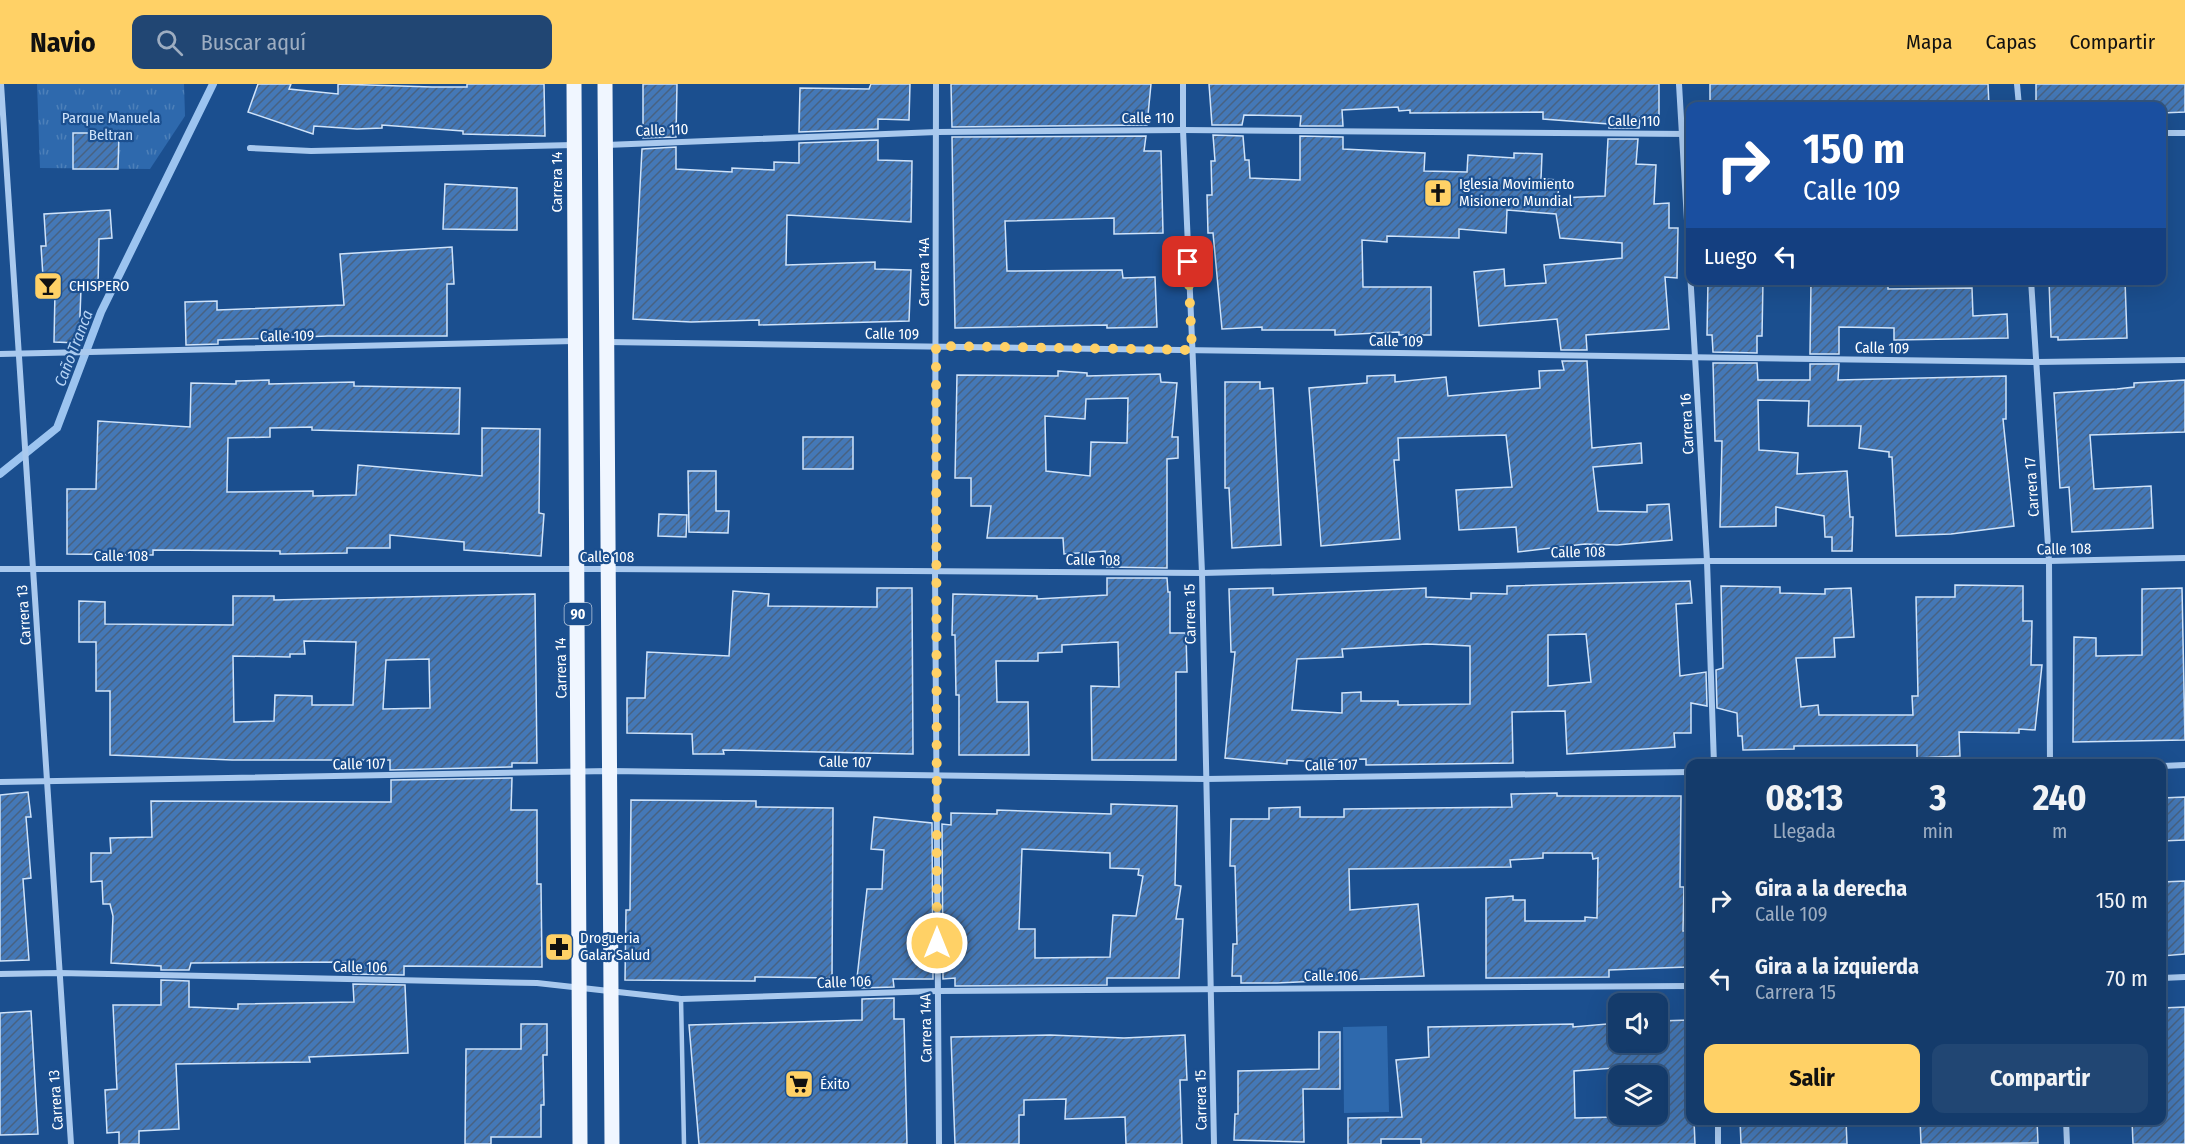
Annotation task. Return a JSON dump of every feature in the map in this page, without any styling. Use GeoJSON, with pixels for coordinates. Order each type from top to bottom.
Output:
{"type":"FeatureCollection","features":[{"type":"Feature","properties":{"kind":"main road","name":"Carrera 14"},"geometry":{"type":"LineString","coordinates":[[574,84],[580,772],[580,1144]]}},
{"type":"Feature","properties":{"kind":"main road","name":"90"},"geometry":{"type":"LineString","coordinates":[[605,84],[612,1144]]}},
{"type":"Feature","properties":{"kind":"street","name":"Carrera 13"},"geometry":{"type":"LineString","coordinates":[[1,84],[3,171],[19,353],[71,1144]]}},
{"type":"Feature","properties":{"kind":"street","name":"Carrera 14A"},"geometry":{"type":"LineString","coordinates":[[936,84],[934,570],[939,1144]]}},
{"type":"Feature","properties":{"kind":"street","name":"Carrera 15"},"geometry":{"type":"LineString","coordinates":[[1184,84],[1183,130],[1202,573],[1214,1144]]}},
{"type":"Feature","properties":{"kind":"street","name":"Carrera 16"},"geometry":{"type":"LineString","coordinates":[[1679,84],[1686,203]]}},
{"type":"Feature","properties":{"kind":"street"},"geometry":{"type":"LineString","coordinates":[[2017,84],[2019,102]]}},
{"type":"Feature","properties":{"kind":"street","name":"Calle 110"},"geometry":{"type":"LineString","coordinates":[[605,145],[937,132],[1183,130],[1686,134]]}},
{"type":"Feature","properties":{"kind":"street"},"geometry":{"type":"LineString","coordinates":[[2166,133],[2185,133]]}},
{"type":"Feature","properties":{"kind":"street"},"geometry":{"type":"LineString","coordinates":[[250,148],[312,151],[574,145]]}},
{"type":"Feature","properties":{"kind":"street","name":"Carrera 16"},"geometry":{"type":"LineString","coordinates":[[1691,285],[1707,561],[1714,759]]}},
{"type":"Feature","properties":{"kind":"street","name":"Carrera 17"},"geometry":{"type":"LineString","coordinates":[[2031,285],[2049,561],[2050,759]]}},
{"type":"Feature","properties":{"kind":"street","name":"Calle 109"},"geometry":{"type":"LineString","coordinates":[[0,354],[575,341]]}},
{"type":"Feature","properties":{"kind":"street","name":"Calle 109"},"geometry":{"type":"LineString","coordinates":[[607,342],[2036,362],[2185,360]]}},
{"type":"Feature","properties":{"kind":"street","name":"Calle 108"},"geometry":{"type":"LineString","coordinates":[[0,569],[934,570],[1202,573],[1707,561],[2049,561],[2185,558]]}},
{"type":"Feature","properties":{"kind":"street"},"geometry":{"type":"LineString","coordinates":[[2166,766],[2185,765]]}},
{"type":"Feature","properties":{"kind":"street","name":"Calle 107"},"geometry":{"type":"LineString","coordinates":[[0,782],[609,771],[1206,779],[1686,772]]}},
{"type":"Feature","properties":{"kind":"street","name":"Calle 106"},"geometry":{"type":"LineString","coordinates":[[0,974],[59,973],[537,983],[681,999],[938,991],[1686,986]]}},
{"type":"Feature","properties":{"kind":"street"},"geometry":{"type":"LineString","coordinates":[[2166,978],[2185,977]]}},
{"type":"Feature","properties":{"kind":"street"},"geometry":{"type":"LineString","coordinates":[[1718,1125],[1718,1144]]}},
{"type":"Feature","properties":{"kind":"street"},"geometry":{"type":"LineString","coordinates":[[2066,1125],[2067,1144]]}},
{"type":"Feature","properties":{"kind":"lane"},"geometry":{"type":"LineString","coordinates":[[681,999],[684,1144]]}},
{"type":"Feature","properties":{"kind":"green space","name":"Parque Manuela Beltran"},"geometry":{"type":"Polygon","coordinates":[[[37,84],[184,84],[185,116],[150,169],[40,168],[37,84]]]}},
{"type":"Feature","properties":{"kind":"green space"},"geometry":{"type":"Polygon","coordinates":[[[1387,1026],[1389,1112],[1344,1113],[1343,1027],[1387,1026]]]}},
{"type":"Feature","properties":{"kind":"building"},"geometry":{"type":"Polygon","coordinates":[[[258,84],[291,84],[289,89],[338,94],[338,84],[467,87],[467,84],[544,84],[545,136],[463,134],[463,131],[382,125],[382,128],[357,129],[314,126],[313,134],[248,112],[258,84]]]}},
{"type":"Feature","properties":{"kind":"building"},"geometry":{"type":"Polygon","coordinates":[[[643,84],[677,84],[676,137],[643,138],[643,84]]]}},
{"type":"Feature","properties":{"kind":"building"},"geometry":{"type":"Polygon","coordinates":[[[871,84],[910,84],[909,120],[878,119],[878,129],[799,132],[800,88],[869,89],[871,84]]]}},
{"type":"Feature","properties":{"kind":"building"},"geometry":{"type":"Polygon","coordinates":[[[951,84],[1151,84],[1147,125],[952,127],[951,84]]]}},
{"type":"Feature","properties":{"kind":"building"},"geometry":{"type":"Polygon","coordinates":[[[1209,84],[1659,84],[1659,117],[1640,117],[1639,128],[1609,128],[1609,124],[1543,119],[1543,112],[1410,113],[1410,110],[1399,111],[1398,107],[1342,110],[1343,126],[1300,126],[1301,116],[1244,115],[1242,125],[1212,125],[1209,84]]]}},
{"type":"Feature","properties":{"kind":"building"},"geometry":{"type":"Polygon","coordinates":[[[1710,84],[1988,84],[1989,102],[1710,102],[1710,84]]]}},
{"type":"Feature","properties":{"kind":"building"},"geometry":{"type":"Polygon","coordinates":[[[2036,84],[2185,84],[2185,112],[2166,113],[2166,102],[2036,102],[2036,84]]]}},
{"type":"Feature","properties":{"kind":"building"},"geometry":{"type":"Polygon","coordinates":[[[73,133],[119,133],[118,169],[73,169],[73,133]]]}},
{"type":"Feature","properties":{"kind":"building"},"geometry":{"type":"Polygon","coordinates":[[[1213,135],[1243,136],[1245,160],[1249,160],[1250,178],[1300,180],[1300,136],[1343,137],[1343,149],[1425,153],[1424,171],[1467,172],[1468,155],[1514,158],[1514,153],[1542,154],[1541,179],[1559,180],[1558,198],[1605,196],[1608,139],[1638,139],[1636,164],[1656,165],[1654,204],[1669,203],[1669,228],[1678,228],[1677,278],[1665,277],[1669,329],[1586,335],[1587,350],[1561,350],[1557,319],[1479,326],[1474,272],[1504,269],[1505,286],[1546,283],[1544,265],[1622,258],[1622,243],[1560,238],[1556,214],[1507,210],[1506,233],[1459,229],[1459,238],[1387,236],[1387,242],[1362,240],[1363,287],[1431,287],[1431,335],[1399,335],[1399,332],[1335,335],[1335,330],[1262,330],[1262,327],[1222,329],[1213,233],[1208,233],[1207,195],[1212,195],[1211,161],[1215,161],[1213,135]]]}},
{"type":"Feature","properties":{"kind":"building"},"geometry":{"type":"Polygon","coordinates":[[[1146,136],[1144,151],[1161,151],[1163,233],[1114,234],[1114,218],[1005,221],[1007,271],[1122,270],[1123,278],[1155,277],[1157,327],[1107,328],[1107,325],[955,328],[952,137],[1146,136]]]}},
{"type":"Feature","properties":{"kind":"building"},"geometry":{"type":"Polygon","coordinates":[[[878,140],[878,160],[912,161],[911,222],[787,215],[786,265],[875,262],[875,269],[911,270],[909,321],[759,325],[759,320],[691,322],[633,319],[642,149],[676,147],[676,169],[732,172],[732,168],[774,170],[774,162],[799,163],[799,143],[878,140]]]}},
{"type":"Feature","properties":{"kind":"building"},"geometry":{"type":"Polygon","coordinates":[[[445,184],[517,188],[517,230],[443,229],[445,184]]]}},
{"type":"Feature","properties":{"kind":"building"},"geometry":{"type":"Polygon","coordinates":[[[110,210],[112,238],[99,239],[98,287],[81,288],[79,343],[54,342],[55,291],[44,292],[41,246],[46,246],[44,214],[110,210]]]}},
{"type":"Feature","properties":{"kind":"building"},"geometry":{"type":"Polygon","coordinates":[[[452,247],[454,284],[447,284],[447,336],[328,336],[218,340],[218,344],[186,345],[185,302],[217,301],[217,310],[344,305],[340,254],[452,247]]]}},
{"type":"Feature","properties":{"kind":"building"},"geometry":{"type":"Polygon","coordinates":[[[1708,285],[1763,285],[1762,336],[1757,336],[1757,353],[1713,352],[1712,335],[1707,335],[1708,285]]]}},
{"type":"Feature","properties":{"kind":"building"},"geometry":{"type":"Polygon","coordinates":[[[1811,285],[1888,285],[1888,289],[1972,288],[1973,316],[2007,314],[2008,338],[1894,340],[1894,328],[1839,327],[1839,354],[1810,354],[1811,285]]]}},
{"type":"Feature","properties":{"kind":"building"},"geometry":{"type":"Polygon","coordinates":[[[2049,285],[2125,285],[2127,338],[2058,340],[2058,337],[2051,337],[2049,285]]]}},
{"type":"Feature","properties":{"kind":"building"},"geometry":{"type":"Polygon","coordinates":[[[1562,361],[1587,361],[1592,448],[1641,443],[1642,463],[1593,467],[1598,511],[1647,512],[1647,505],[1669,504],[1672,540],[1617,545],[1585,544],[1518,552],[1516,527],[1459,530],[1456,490],[1512,487],[1506,435],[1398,438],[1399,460],[1394,460],[1400,539],[1321,546],[1309,388],[1367,383],[1367,376],[1395,375],[1395,382],[1446,377],[1448,396],[1540,388],[1539,371],[1564,370],[1562,361]]]}},
{"type":"Feature","properties":{"kind":"building"},"geometry":{"type":"Polygon","coordinates":[[[1713,363],[1757,363],[1758,380],[1810,380],[1810,364],[1839,364],[1838,380],[2006,376],[2006,419],[2003,419],[2014,526],[1951,534],[1896,536],[1892,457],[1889,457],[1889,452],[1859,448],[1861,426],[1808,426],[1809,401],[1758,400],[1759,450],[1798,453],[1797,474],[1847,471],[1850,517],[1853,517],[1852,551],[1832,551],[1832,537],[1825,537],[1824,516],[1776,507],[1776,526],[1720,527],[1722,441],[1715,441],[1713,363]]]}},
{"type":"Feature","properties":{"kind":"building"},"geometry":{"type":"Polygon","coordinates":[[[1058,371],[1087,373],[1087,376],[1160,374],[1161,382],[1177,383],[1172,437],[1178,437],[1178,458],[1167,459],[1167,568],[1107,567],[1105,551],[1064,554],[1063,538],[987,538],[991,506],[971,506],[971,478],[955,478],[957,375],[1058,376],[1058,371]],[[1128,398],[1086,399],[1085,419],[1045,416],[1046,471],[1090,476],[1091,442],[1127,443],[1128,398]]]}},
{"type":"Feature","properties":{"kind":"building"},"geometry":{"type":"Polygon","coordinates":[[[269,380],[269,384],[354,382],[354,386],[460,388],[459,434],[312,430],[312,427],[270,428],[270,437],[228,438],[227,492],[313,491],[313,496],[356,495],[358,465],[482,476],[482,428],[540,429],[539,513],[544,514],[541,556],[464,550],[464,542],[390,535],[390,548],[347,548],[347,553],[280,554],[280,551],[153,550],[153,555],[67,554],[67,489],[96,489],[98,421],[190,427],[191,383],[236,384],[236,381],[269,380]]]}},
{"type":"Feature","properties":{"kind":"building"},"geometry":{"type":"Polygon","coordinates":[[[2185,380],[2185,432],[2090,435],[2094,489],[2151,486],[2153,528],[2072,532],[2069,487],[2060,488],[2054,393],[2117,389],[2134,387],[2134,383],[2185,380]]]}},
{"type":"Feature","properties":{"kind":"building"},"geometry":{"type":"Polygon","coordinates":[[[1225,382],[1260,382],[1260,389],[1273,388],[1281,545],[1232,548],[1229,488],[1225,488],[1225,382]]]}},
{"type":"Feature","properties":{"kind":"building"},"geometry":{"type":"Polygon","coordinates":[[[803,437],[853,437],[853,469],[803,469],[803,437]]]}},
{"type":"Feature","properties":{"kind":"building"},"geometry":{"type":"Polygon","coordinates":[[[688,471],[716,471],[716,511],[729,511],[728,533],[689,532],[688,471]]]}},
{"type":"Feature","properties":{"kind":"building"},"geometry":{"type":"Polygon","coordinates":[[[659,514],[687,515],[686,537],[658,536],[659,514]]]}},
{"type":"Feature","properties":{"kind":"building"},"geometry":{"type":"Polygon","coordinates":[[[1107,578],[1167,578],[1168,592],[1170,592],[1170,633],[1186,633],[1187,672],[1176,672],[1176,760],[1092,760],[1091,686],[1119,687],[1118,642],[1062,645],[1062,652],[1038,653],[1038,661],[996,661],[997,702],[1028,702],[1029,755],[959,755],[959,695],[956,695],[955,635],[952,635],[953,594],[1037,596],[1037,599],[1107,595],[1107,578]]]}},
{"type":"Feature","properties":{"kind":"building"},"geometry":{"type":"Polygon","coordinates":[[[1690,581],[1692,603],[1676,604],[1680,676],[1706,672],[1707,706],[1691,703],[1691,733],[1674,733],[1675,747],[1567,754],[1565,711],[1512,712],[1513,763],[1366,765],[1366,759],[1320,760],[1319,762],[1287,760],[1287,764],[1225,758],[1235,652],[1231,652],[1229,589],[1273,588],[1273,595],[1426,588],[1426,597],[1471,599],[1471,593],[1507,594],[1507,586],[1690,581]],[[1586,634],[1548,635],[1548,686],[1591,682],[1586,634]],[[1427,644],[1342,649],[1343,657],[1297,659],[1292,710],[1342,713],[1342,693],[1361,692],[1361,701],[1398,701],[1398,705],[1470,704],[1470,646],[1427,644]]]}},
{"type":"Feature","properties":{"kind":"building"},"geometry":{"type":"Polygon","coordinates":[[[1955,585],[2023,586],[2023,621],[2032,621],[2031,665],[2042,665],[2035,730],[2019,729],[2019,733],[1959,732],[1960,756],[1917,758],[1917,745],[1794,746],[1794,749],[1743,750],[1742,736],[1738,736],[1737,713],[1717,708],[1716,670],[1723,668],[1721,586],[1780,587],[1780,593],[1825,594],[1825,589],[1851,588],[1854,637],[1834,638],[1835,657],[1796,658],[1801,707],[1818,705],[1819,715],[1913,715],[1912,696],[1918,696],[1916,597],[1955,597],[1955,585]]]}},
{"type":"Feature","properties":{"kind":"building"},"geometry":{"type":"Polygon","coordinates":[[[877,588],[912,588],[913,754],[723,750],[724,754],[693,754],[692,734],[627,733],[627,698],[645,698],[647,652],[729,656],[733,591],[769,594],[768,606],[877,607],[877,588]]]}},
{"type":"Feature","properties":{"kind":"building"},"geometry":{"type":"Polygon","coordinates":[[[2182,588],[2185,740],[2073,742],[2074,637],[2096,638],[2096,656],[2142,655],[2142,589],[2182,588]]]}},
{"type":"Feature","properties":{"kind":"building"},"geometry":{"type":"Polygon","coordinates":[[[535,594],[537,763],[512,763],[512,767],[390,770],[390,760],[232,760],[110,755],[110,691],[96,691],[96,642],[79,642],[79,601],[105,602],[105,624],[233,625],[233,596],[274,596],[274,600],[535,594]],[[304,641],[305,654],[290,654],[290,657],[233,656],[234,722],[274,721],[275,695],[312,696],[312,705],[353,705],[356,642],[304,641]],[[429,659],[386,660],[383,709],[430,708],[429,659]]]}},
{"type":"Feature","properties":{"kind":"building"},"geometry":{"type":"Polygon","coordinates":[[[512,778],[511,810],[537,810],[537,884],[541,884],[542,967],[404,966],[404,975],[353,974],[352,962],[191,963],[189,970],[161,970],[161,966],[111,963],[113,916],[110,904],[103,904],[102,881],[91,882],[91,853],[111,853],[110,838],[152,837],[151,801],[391,802],[391,780],[512,778]]]}},
{"type":"Feature","properties":{"kind":"building"},"geometry":{"type":"Polygon","coordinates":[[[28,792],[31,817],[26,817],[31,878],[23,879],[29,960],[0,961],[0,795],[28,792]]]}},
{"type":"Feature","properties":{"kind":"building"},"geometry":{"type":"Polygon","coordinates":[[[1511,794],[1681,796],[1680,887],[1684,887],[1683,931],[1685,931],[1686,967],[1609,970],[1609,977],[1486,978],[1486,898],[1513,896],[1513,900],[1525,900],[1525,921],[1585,921],[1585,917],[1597,918],[1598,858],[1593,859],[1592,853],[1543,853],[1543,858],[1510,860],[1511,867],[1349,869],[1350,910],[1418,904],[1424,976],[1241,983],[1241,976],[1232,976],[1233,944],[1237,944],[1235,866],[1230,866],[1231,819],[1269,819],[1269,808],[1300,807],[1300,817],[1344,817],[1344,809],[1512,807],[1511,794]]]}},
{"type":"Feature","properties":{"kind":"building"},"geometry":{"type":"Polygon","coordinates":[[[2185,797],[2185,840],[2166,841],[2166,798],[2185,797]]]}},
{"type":"Feature","properties":{"kind":"building"},"geometry":{"type":"Polygon","coordinates":[[[631,800],[756,801],[756,807],[833,808],[832,978],[755,977],[755,981],[625,980],[626,910],[630,910],[631,800]]]}},
{"type":"Feature","properties":{"kind":"building"},"geometry":{"type":"Polygon","coordinates":[[[1111,804],[1177,806],[1175,885],[1181,886],[1176,919],[1183,919],[1179,978],[1107,978],[1107,985],[955,986],[955,978],[943,979],[942,824],[951,825],[951,813],[997,814],[997,810],[1111,814],[1111,804]],[[1022,849],[1019,929],[1035,929],[1035,958],[1110,957],[1113,915],[1136,916],[1143,876],[1138,875],[1139,869],[1110,868],[1110,853],[1022,849]]]}},
{"type":"Feature","properties":{"kind":"building"},"geometry":{"type":"Polygon","coordinates":[[[874,817],[932,823],[933,979],[893,979],[894,987],[862,988],[862,978],[857,978],[867,889],[882,889],[884,850],[871,849],[874,817]]]}},
{"type":"Feature","properties":{"kind":"building"},"geometry":{"type":"Polygon","coordinates":[[[2185,881],[2185,954],[2166,956],[2166,882],[2185,881]]]}},
{"type":"Feature","properties":{"kind":"building"},"geometry":{"type":"Polygon","coordinates":[[[161,980],[189,981],[189,1007],[238,1009],[238,1004],[354,1002],[353,984],[405,985],[408,1053],[309,1057],[310,1062],[176,1064],[179,1129],[139,1131],[139,1144],[119,1144],[119,1132],[107,1133],[105,1090],[117,1089],[113,1005],[161,1005],[161,980]]]}},
{"type":"Feature","properties":{"kind":"building","name":"Éxito"},"geometry":{"type":"Polygon","coordinates":[[[894,998],[894,1019],[904,1019],[907,1144],[699,1144],[689,1025],[862,1020],[862,999],[894,998]]]}},
{"type":"Feature","properties":{"kind":"building"},"geometry":{"type":"Polygon","coordinates":[[[2185,1007],[2185,1144],[2133,1144],[2132,1125],[2166,1125],[2166,1008],[2185,1007]]]}},
{"type":"Feature","properties":{"kind":"building"},"geometry":{"type":"Polygon","coordinates":[[[31,1011],[38,1134],[0,1135],[0,1013],[31,1011]]]}},
{"type":"Feature","properties":{"kind":"building"},"geometry":{"type":"Polygon","coordinates":[[[1686,1020],[1686,1125],[1694,1125],[1695,1144],[1421,1144],[1421,1139],[1381,1139],[1381,1144],[1348,1144],[1348,1118],[1402,1117],[1396,1060],[1429,1057],[1428,1027],[1573,1024],[1573,1027],[1608,1024],[1608,1053],[1668,1053],[1668,1021],[1686,1020]]]}},
{"type":"Feature","properties":{"kind":"building"},"geometry":{"type":"Polygon","coordinates":[[[521,1024],[547,1024],[547,1055],[543,1055],[544,1105],[541,1105],[541,1137],[491,1137],[491,1144],[465,1144],[466,1049],[521,1049],[521,1024]]]}},
{"type":"Feature","properties":{"kind":"building"},"geometry":{"type":"Polygon","coordinates":[[[1319,1032],[1340,1032],[1340,1089],[1303,1089],[1304,1142],[1234,1140],[1235,1114],[1238,1114],[1238,1071],[1319,1069],[1319,1032]]]}},
{"type":"Feature","properties":{"kind":"building"},"geometry":{"type":"Polygon","coordinates":[[[1050,1035],[1124,1038],[1185,1035],[1187,1080],[1180,1080],[1182,1144],[1126,1144],[1125,1117],[1065,1119],[1066,1099],[1024,1100],[1024,1115],[1019,1115],[1019,1144],[955,1144],[951,1037],[1050,1035]]]}},
{"type":"Feature","properties":{"kind":"building"},"geometry":{"type":"Polygon","coordinates":[[[1740,1125],[1846,1125],[1847,1144],[1741,1144],[1740,1125]]]}},
{"type":"Feature","properties":{"kind":"building"},"geometry":{"type":"Polygon","coordinates":[[[1920,1125],[2037,1125],[2038,1143],[1921,1144],[1920,1125]]]}},
{"type":"Feature","properties":{"kind":"waterway","name":"Caño Tranca"},"geometry":{"type":"LineString","coordinates":[[0,474],[57,428],[101,312],[213,84]]}},
{"type":"Feature","properties":{"kind":"place","name":"Iglesia Movimiento Misionero Mundial"},"geometry":{"type":"Point","coordinates":[1438,193]}},
{"type":"Feature","properties":{"kind":"place","name":"CHISPERO"},"geometry":{"type":"Point","coordinates":[48,286]}},
{"type":"Feature","properties":{"kind":"place","name":"Drogueria Galar Salud"},"geometry":{"type":"Point","coordinates":[559,947]}},
{"type":"Feature","properties":{"kind":"place","name":"Éxito"},"geometry":{"type":"Point","coordinates":[799,1084]}},
{"type":"Feature","properties":{"kind":"route"},"geometry":{"type":"LineString","coordinates":[[937,943],[934,570],[936,346],[1192,350],[1188,262]]}}]}
